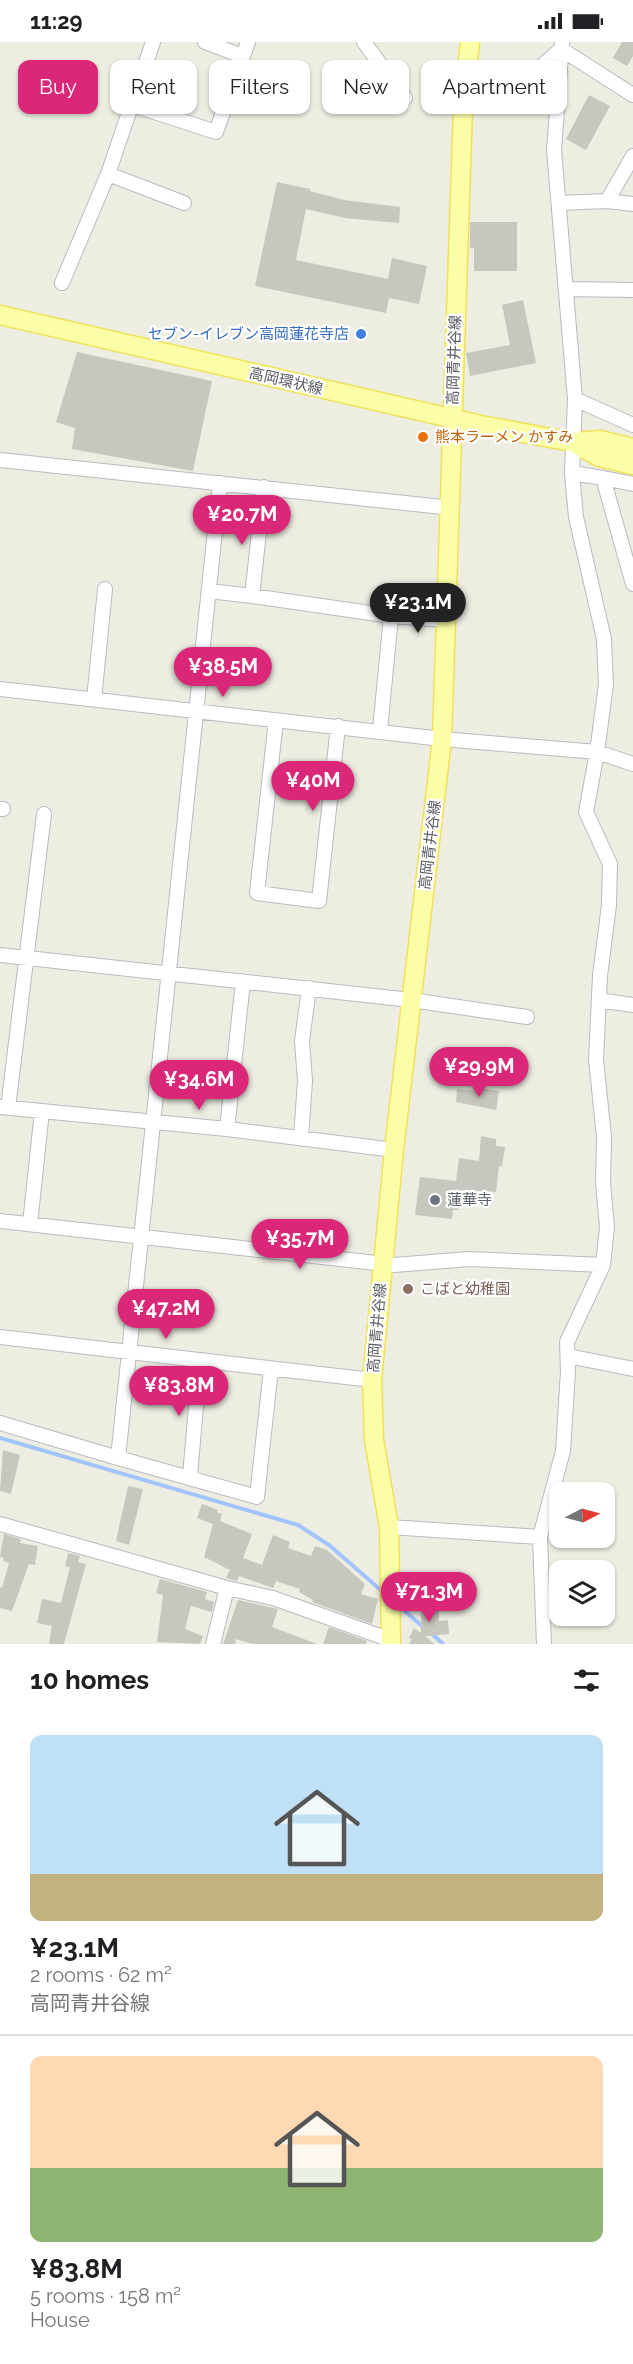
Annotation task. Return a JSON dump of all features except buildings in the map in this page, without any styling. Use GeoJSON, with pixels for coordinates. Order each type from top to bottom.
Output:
{"type":"FeatureCollection","features":[{"type":"Feature","properties":{"kind":"main road","name":"高岡青井谷線"},"geometry":{"type":"LineString","coordinates":[[468,60],[470,42]]}},
{"type":"Feature","properties":{"kind":"main road","name":"高岡青井谷線"},"geometry":{"type":"LineString","coordinates":[[391,1642],[389,1527],[374,1440],[372,1380],[394,1150],[442,739],[452,508],[452,418],[463,114]]}},
{"type":"Feature","properties":{"kind":"main road","name":"高岡環状線"},"geometry":{"type":"LineString","coordinates":[[0,315],[452,418],[599,448],[633,448]]}},
{"type":"Feature","properties":{"kind":"main road","name":"高岡環状線"},"geometry":{"type":"LineString","coordinates":[[599,448],[633,465]]}},
{"type":"Feature","properties":{"kind":"street"},"geometry":{"type":"LineString","coordinates":[[147,60],[153,42]]}},
{"type":"Feature","properties":{"kind":"street"},"geometry":{"type":"LineString","coordinates":[[205,42],[242,56]]}},
{"type":"Feature","properties":{"kind":"street"},"geometry":{"type":"LineString","coordinates":[[161,114],[216,132],[248,42]]}},
{"type":"Feature","properties":{"kind":"street"},"geometry":{"type":"LineString","coordinates":[[364,42],[377,60]]}},
{"type":"Feature","properties":{"kind":"street"},"geometry":{"type":"LineString","coordinates":[[547,60],[562,46]]}},
{"type":"Feature","properties":{"kind":"street"},"geometry":{"type":"LineString","coordinates":[[562,46],[633,95]]}},
{"type":"Feature","properties":{"kind":"street"},"geometry":{"type":"LineString","coordinates":[[544,1644],[540,1537],[562,1451],[567,1342],[603,1265],[607,1227],[603,1183],[604,1137],[596,1059],[599,1000],[609,905],[610,864],[586,812],[606,684],[604,639],[576,517],[572,473],[575,399],[554,150],[562,46]]}},
{"type":"Feature","properties":{"kind":"street"},"geometry":{"type":"LineString","coordinates":[[62,283],[108,174],[130,114]]}},
{"type":"Feature","properties":{"kind":"street"},"geometry":{"type":"LineString","coordinates":[[608,201],[633,156]]}},
{"type":"Feature","properties":{"kind":"street"},"geometry":{"type":"LineString","coordinates":[[108,174],[184,203]]}},
{"type":"Feature","properties":{"kind":"street"},"geometry":{"type":"LineString","coordinates":[[559,203],[608,201],[633,204]]}},
{"type":"Feature","properties":{"kind":"street"},"geometry":{"type":"LineString","coordinates":[[566,289],[633,290]]}},
{"type":"Feature","properties":{"kind":"street"},"geometry":{"type":"LineString","coordinates":[[575,399],[633,425]]}},
{"type":"Feature","properties":{"kind":"street"},"geometry":{"type":"LineString","coordinates":[[0,460],[452,508]]}},
{"type":"Feature","properties":{"kind":"street"},"geometry":{"type":"LineString","coordinates":[[572,473],[633,484]]}},
{"type":"Feature","properties":{"kind":"street"},"geometry":{"type":"LineString","coordinates":[[603,478],[633,584]]}},
{"type":"Feature","properties":{"kind":"street"},"geometry":{"type":"LineString","coordinates":[[118,1458],[220,483]]}},
{"type":"Feature","properties":{"kind":"street"},"geometry":{"type":"LineString","coordinates":[[252,596],[264,487]]}},
{"type":"Feature","properties":{"kind":"street"},"geometry":{"type":"LineString","coordinates":[[94,699],[105,589]]}},
{"type":"Feature","properties":{"kind":"street"},"geometry":{"type":"LineString","coordinates":[[209,591],[391,616],[447,620]]}},
{"type":"Feature","properties":{"kind":"street"},"geometry":{"type":"LineString","coordinates":[[380,730],[391,616]]}},
{"type":"Feature","properties":{"kind":"street"},"geometry":{"type":"LineString","coordinates":[[0,689],[380,730],[442,739],[597,752],[633,764]]}},
{"type":"Feature","properties":{"kind":"street"},"geometry":{"type":"LineString","coordinates":[[276,720],[257,893],[319,902],[338,726]]}},
{"type":"Feature","properties":{"kind":"street"},"geometry":{"type":"LineString","coordinates":[[44,814],[27,958],[4,1107],[301,1137],[394,1150]]}},
{"type":"Feature","properties":{"kind":"street"},"geometry":{"type":"LineString","coordinates":[[0,955],[411,1000],[527,1017]]}},
{"type":"Feature","properties":{"kind":"street"},"geometry":{"type":"LineString","coordinates":[[226,1129],[243,982]]}},
{"type":"Feature","properties":{"kind":"street"},"geometry":{"type":"LineString","coordinates":[[301,1137],[305,1081],[302,1041],[309,988]]}},
{"type":"Feature","properties":{"kind":"street"},"geometry":{"type":"LineString","coordinates":[[599,1000],[633,1005]]}},
{"type":"Feature","properties":{"kind":"street"},"geometry":{"type":"LineString","coordinates":[[30,1224],[42,1111]]}},
{"type":"Feature","properties":{"kind":"street"},"geometry":{"type":"LineString","coordinates":[[0,1221],[383,1264],[469,1259],[603,1265]]}},
{"type":"Feature","properties":{"kind":"street"},"geometry":{"type":"LineString","coordinates":[[0,1337],[372,1380]]}},
{"type":"Feature","properties":{"kind":"street"},"geometry":{"type":"LineString","coordinates":[[567,1356],[633,1369]]}},
{"type":"Feature","properties":{"kind":"street"},"geometry":{"type":"LineString","coordinates":[[190,1476],[200,1360]]}},
{"type":"Feature","properties":{"kind":"street"},"geometry":{"type":"LineString","coordinates":[[0,1423],[257,1497],[271,1369]]}},
{"type":"Feature","properties":{"kind":"street"},"geometry":{"type":"LineString","coordinates":[[0,1524],[227,1588],[273,1598],[391,1642]]}},
{"type":"Feature","properties":{"kind":"street"},"geometry":{"type":"LineString","coordinates":[[389,1527],[540,1537]]}},
{"type":"Feature","properties":{"kind":"street"},"geometry":{"type":"LineString","coordinates":[[213,1644],[227,1588]]}},
{"type":"Feature","properties":{"kind":"waterway"},"geometry":{"type":"LineString","coordinates":[[0,1438],[298,1525],[329,1545],[383,1592]]}},
{"type":"Feature","properties":{"kind":"waterway"},"geometry":{"type":"LineString","coordinates":[[396,1603],[424,1628]]}},
{"type":"Feature","properties":{"kind":"waterway"},"geometry":{"type":"LineString","coordinates":[[430,1632],[443,1644]]}},
{"type":"Feature","properties":{"kind":"place","name":"セブン-イレブン高岡蓮花寺店"},"geometry":{"type":"Point","coordinates":[361,334]}},
{"type":"Feature","properties":{"kind":"place","name":"熊本ラーメン かすみ"},"geometry":{"type":"Point","coordinates":[423,437]}},
{"type":"Feature","properties":{"kind":"place","name":"蓮華寺"},"geometry":{"type":"Point","coordinates":[435,1200]}},
{"type":"Feature","properties":{"kind":"place","name":"こばと幼稚園"},"geometry":{"type":"Point","coordinates":[408,1289]}}]}
